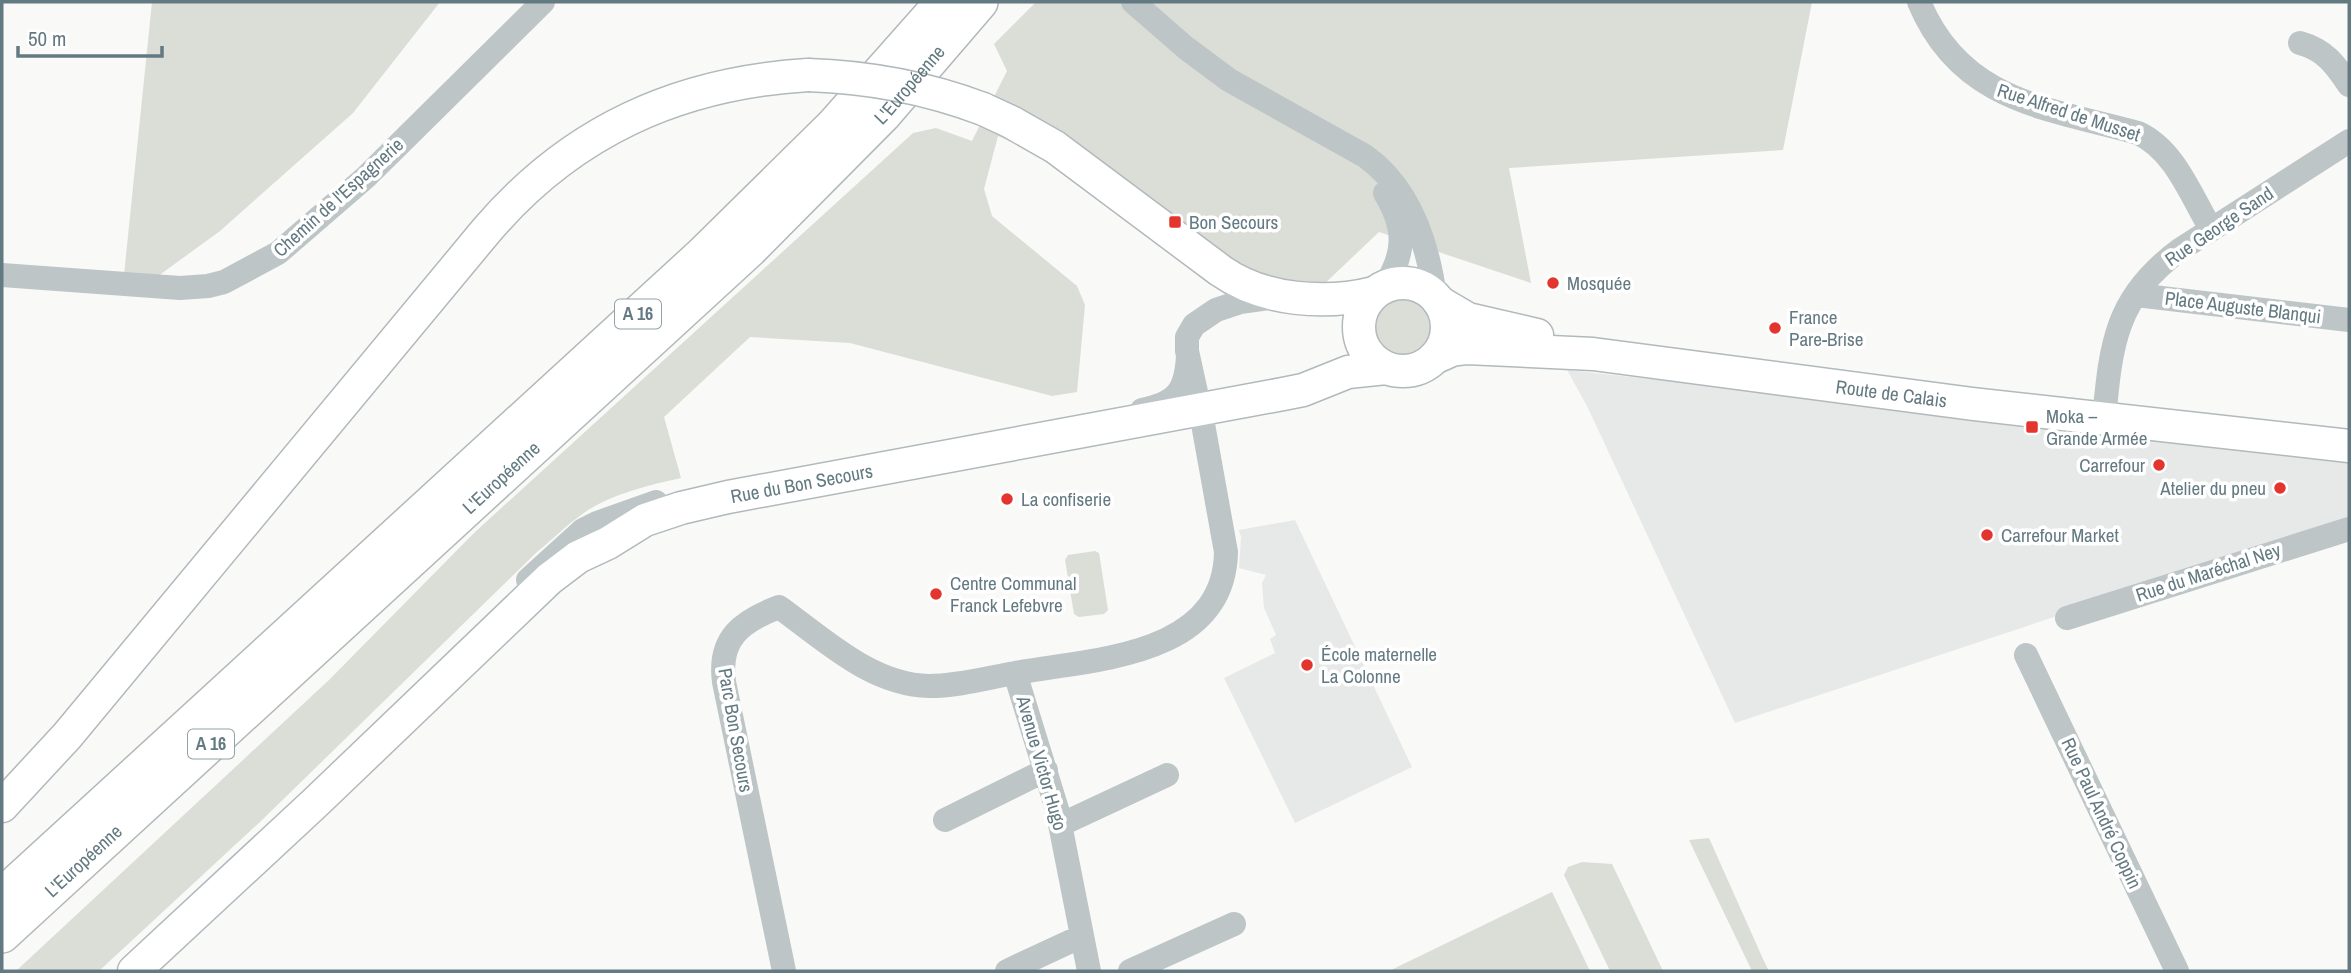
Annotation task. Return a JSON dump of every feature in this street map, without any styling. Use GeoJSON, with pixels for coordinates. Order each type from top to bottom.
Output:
{"type":"FeatureCollection","features":[{"type":"Feature","properties":{"kind":"highway","name":"L'Européenne"},"geometry":{"type":"LineString","coordinates":[[2,897],[702,255],[842,116],[943,2]]}},
{"type":"Feature","properties":{"kind":"highway","name":"L'Européenne"},"geometry":{"type":"LineString","coordinates":[[2,935],[741,258],[875,124],[980,2]]}},
{"type":"Feature","properties":{"kind":"highway"},"geometry":{"type":"LineString","coordinates":[[2,868],[156,737],[315,609]]}},
{"type":"Feature","properties":{"kind":"main road"},"geometry":{"type":"LineString","coordinates":[[2,806],[67,736],[486,231],[528,186],[581,146],[663,104],[721,86],[808,75],[895,82],[940,94],[1018,125],[1055,147],[1230,277],[1256,290],[1335,300],[1379,290],[1396,283],[1421,287],[1437,299],[1445,315],[1447,328],[1442,346],[1434,358],[1413,370],[1395,370],[1387,368],[1370,356],[1359,334],[1360,314],[1367,300],[1379,290]]}},
{"type":"Feature","properties":{"kind":"main road","name":"Route de Calais"},"geometry":{"type":"LineString","coordinates":[[1437,299],[1468,319],[1539,336],[2349,446]]}},
{"type":"Feature","properties":{"kind":"main road","name":"Route de Calais"},"geometry":{"type":"LineString","coordinates":[[1434,358],[1452,350],[1467,348],[1593,354],[1820,385],[2105,411],[2349,424]]}},
{"type":"Feature","properties":{"kind":"main road","name":"Rue du Bon Secours"},"geometry":{"type":"LineString","coordinates":[[134,971],[212,891],[549,579],[578,557],[608,543],[645,520],[728,497],[1303,390],[1355,370],[1387,368]]}},
{"type":"Feature","properties":{"kind":"street","name":"Chemin de l'Espagnerie"},"geometry":{"type":"LineString","coordinates":[[2,275],[180,288],[208,286],[241,275],[278,253],[352,190],[543,2]]}},
{"type":"Feature","properties":{"kind":"street"},"geometry":{"type":"LineString","coordinates":[[1133,2],[1215,70],[1244,90],[1365,156],[1379,167],[1408,208],[1423,240],[1437,299]]}},
{"type":"Feature","properties":{"kind":"street","name":"Rue Alfred de Musset"},"geometry":{"type":"LineString","coordinates":[[1919,2],[1935,34],[1949,53],[1990,87],[2024,101],[2138,133],[2160,147],[2172,162],[2211,229]]}},
{"type":"Feature","properties":{"kind":"street"},"geometry":{"type":"LineString","coordinates":[[2301,43],[2314,47],[2329,57],[2349,85]]}},
{"type":"Feature","properties":{"kind":"street"},"geometry":{"type":"LineString","coordinates":[[1321,133],[1364,167],[1389,200],[1398,225],[1401,252],[1398,264],[1379,290]]}},
{"type":"Feature","properties":{"kind":"street","name":"Rue George Sand"},"geometry":{"type":"LineString","coordinates":[[2105,411],[2113,340],[2136,295],[2163,263],[2211,229],[2349,141]]}},
{"type":"Feature","properties":{"kind":"street","name":"Place Auguste Blanqui"},"geometry":{"type":"LineString","coordinates":[[2136,295],[2349,320]]}},
{"type":"Feature","properties":{"kind":"street","name":"Rue du Bon Secours"},"geometry":{"type":"LineString","coordinates":[[311,798],[558,551],[590,526],[661,500],[738,482],[1157,407],[1168,403],[1180,390],[1186,377],[1186,342],[1194,325],[1209,313],[1240,302],[1291,296]]}},
{"type":"Feature","properties":{"kind":"street","name":"Avenue Victor Hugo"},"geometry":{"type":"LineString","coordinates":[[1089,971],[1060,825],[1046,770],[1015,673],[1155,646],[1186,629],[1208,606],[1223,573],[1226,552],[1188,356]]}},
{"type":"Feature","properties":{"kind":"street","name":"Rue du Maréchal Ney"},"geometry":{"type":"LineString","coordinates":[[2067,618],[2223,566],[2349,529]]}},
{"type":"Feature","properties":{"kind":"street","name":"Parc Bon Secours"},"geometry":{"type":"LineString","coordinates":[[784,971],[724,682],[722,660],[733,635],[750,620],[779,607],[855,662],[900,682],[946,685],[1015,673]]}},
{"type":"Feature","properties":{"kind":"street","name":"Rue Paul André Coppin"},"geometry":{"type":"LineString","coordinates":[[2026,654],[2177,971]]}},
{"type":"Feature","properties":{"kind":"street"},"geometry":{"type":"LineString","coordinates":[[945,820],[1046,770]]}},
{"type":"Feature","properties":{"kind":"street"},"geometry":{"type":"LineString","coordinates":[[1060,825],[1167,775]]}},
{"type":"Feature","properties":{"kind":"street","name":"Rue du Bon Secours"},"geometry":{"type":"LineString","coordinates":[[117,971],[212,891]]}},
{"type":"Feature","properties":{"kind":"street"},"geometry":{"type":"LineString","coordinates":[[1130,971],[1234,924]]}},
{"type":"Feature","properties":{"kind":"street"},"geometry":{"type":"LineString","coordinates":[[1007,971],[1082,936]]}},
{"type":"Feature","properties":{"kind":"shaded area"},"geometry":{"type":"Polygon","coordinates":[[[152,2],[440,2],[353,113],[220,231],[154,279],[124,275],[152,2]]]}},
{"type":"Feature","properties":{"kind":"shaded area"},"geometry":{"type":"Polygon","coordinates":[[[1036,2],[1812,2],[1783,150],[1509,168],[1531,283],[1379,232],[1321,287],[1238,292],[1209,284],[1028,149],[998,136],[984,189],[992,216],[1077,286],[1085,305],[1077,392],[1052,396],[850,343],[750,337],[664,417],[681,478],[621,494],[588,510],[568,525],[262,820],[99,971],[16,971],[329,680],[475,532],[913,133],[936,128],[972,141],[1007,71],[994,44],[1036,2]]]}},
{"type":"Feature","properties":{"kind":"shaded area"},"geometry":{"type":"Polygon","coordinates":[[[1402,296],[1420,302],[1428,310],[1434,328],[1428,346],[1420,354],[1402,360],[1384,354],[1376,346],[1370,328],[1376,310],[1384,302],[1402,296]]]}},
{"type":"Feature","properties":{"kind":"shaded area"},"geometry":{"type":"Polygon","coordinates":[[[1567,370],[2169,435],[2349,458],[2349,519],[1735,723],[1587,406],[1567,370]]]}},
{"type":"Feature","properties":{"kind":"shaded area","name":"École maternelle La Colonne"},"geometry":{"type":"Polygon","coordinates":[[[1295,520],[1412,767],[1295,823],[1224,678],[1275,653],[1270,639],[1276,635],[1264,608],[1262,583],[1266,575],[1239,568],[1239,530],[1295,520]]]}},
{"type":"Feature","properties":{"kind":"shaded area"},"geometry":{"type":"Polygon","coordinates":[[[1095,551],[1099,553],[1108,610],[1104,614],[1079,617],[1074,614],[1065,560],[1068,555],[1095,551]]]}},
{"type":"Feature","properties":{"kind":"shaded area"},"geometry":{"type":"Polygon","coordinates":[[[1709,838],[1769,971],[1752,971],[1689,840],[1709,838]]]}},
{"type":"Feature","properties":{"kind":"shaded area"},"geometry":{"type":"Polygon","coordinates":[[[1582,862],[1612,864],[1663,971],[1610,971],[1564,875],[1568,867],[1582,862]]]}},
{"type":"Feature","properties":{"kind":"shaded area"},"geometry":{"type":"Polygon","coordinates":[[[1552,892],[1590,971],[1391,971],[1391,970],[1552,892]]]}},
{"type":"Feature","properties":{"kind":"place","name":"Bon Secours"},"geometry":{"type":"Point","coordinates":[1175,222]}},
{"type":"Feature","properties":{"kind":"place","name":"Mosquée"},"geometry":{"type":"Point","coordinates":[1553,283]}},
{"type":"Feature","properties":{"kind":"place","name":"France Pare-Brise"},"geometry":{"type":"Point","coordinates":[1775,328]}},
{"type":"Feature","properties":{"kind":"place","name":"Moka – Grande Armée"},"geometry":{"type":"Point","coordinates":[2032,427]}},
{"type":"Feature","properties":{"kind":"place","name":"Carrefour"},"geometry":{"type":"Point","coordinates":[2159,465]}},
{"type":"Feature","properties":{"kind":"place","name":"Atelier du pneu"},"geometry":{"type":"Point","coordinates":[2280,488]}},
{"type":"Feature","properties":{"kind":"place","name":"La confiserie"},"geometry":{"type":"Point","coordinates":[1007,499]}},
{"type":"Feature","properties":{"kind":"place","name":"Carrefour Market"},"geometry":{"type":"Point","coordinates":[1987,535]}},
{"type":"Feature","properties":{"kind":"place","name":"Centre Communal Franck Lefebvre"},"geometry":{"type":"Point","coordinates":[936,594]}},
{"type":"Feature","properties":{"kind":"place","name":"École maternelle La Colonne"},"geometry":{"type":"Point","coordinates":[1307,665]}}]}
